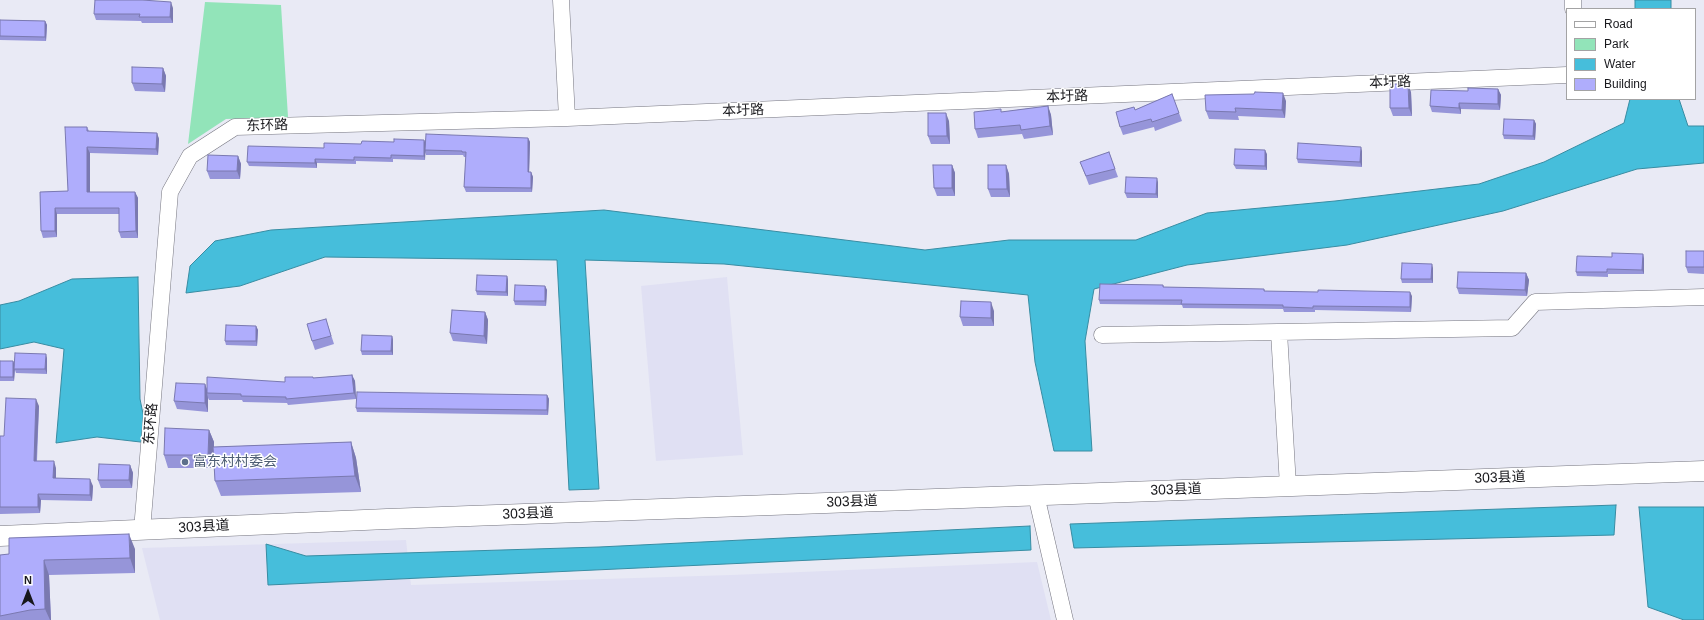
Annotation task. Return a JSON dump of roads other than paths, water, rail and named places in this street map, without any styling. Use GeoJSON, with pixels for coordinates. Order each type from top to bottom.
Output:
{"type":"FeatureCollection","features":[{"type":"Feature","properties":{"kind":"main road","name":"303县道"},"geometry":{"type":"LineString","coordinates":[[0,536],[387,519],[1704,471]]}},
{"type":"Feature","properties":{"kind":"street"},"geometry":{"type":"LineString","coordinates":[[561,0],[567,118]]}},
{"type":"Feature","properties":{"kind":"street","name":"本圩路"},"geometry":{"type":"LineString","coordinates":[[567,118],[1566,75]]}},
{"type":"Feature","properties":{"kind":"street","name":"东环路"},"geometry":{"type":"LineString","coordinates":[[142,530],[170,192],[190,156],[235,127],[567,118]]}},
{"type":"Feature","properties":{"kind":"street"},"geometry":{"type":"LineString","coordinates":[[1102,335],[1512,328],[1535,302],[1704,297]]}},
{"type":"Feature","properties":{"kind":"street"},"geometry":{"type":"LineString","coordinates":[[1279,332],[1288,486]]}},
{"type":"Feature","properties":{"kind":"street"},"geometry":{"type":"LineString","coordinates":[[1036,495],[1065,620]]}},
{"type":"Feature","properties":{"kind":"water"},"geometry":{"type":"Polygon","coordinates":[[[1635,0],[1671,0],[1671,8],[1635,8],[1635,0]]]}},
{"type":"Feature","properties":{"kind":"water"},"geometry":{"type":"Polygon","coordinates":[[[1630,100],[1679,100],[1688,126],[1704,126],[1704,163],[1637,169],[1503,211],[1347,245],[1187,265],[1094,289],[1085,341],[1092,451],[1054,451],[1035,362],[1028,295],[724,264],[585,260],[599,489],[569,490],[557,260],[325,257],[240,286],[186,293],[190,266],[215,241],[271,230],[604,210],[925,250],[1009,240],[1136,240],[1207,213],[1335,201],[1479,184],[1544,162],[1624,123],[1630,100]]]}},
{"type":"Feature","properties":{"kind":"water"},"geometry":{"type":"Polygon","coordinates":[[[138,277],[140,399],[149,443],[97,437],[56,443],[64,349],[34,342],[0,349],[0,305],[19,301],[72,279],[138,277]]]}},
{"type":"Feature","properties":{"kind":"water"},"geometry":{"type":"Polygon","coordinates":[[[1616,505],[1614,535],[1074,548],[1070,524],[1616,505]]]}},
{"type":"Feature","properties":{"kind":"water"},"geometry":{"type":"Polygon","coordinates":[[[1639,507],[1704,507],[1704,620],[1684,620],[1648,607],[1639,507]]]}},
{"type":"Feature","properties":{"kind":"water"},"geometry":{"type":"Polygon","coordinates":[[[1030,526],[1031,550],[268,585],[266,544],[306,556],[599,547],[1030,526]]]}},
{"type":"Feature","properties":{"kind":"place","name":"富东村村委会"},"geometry":{"type":"Point","coordinates":[185,462]}}]}
